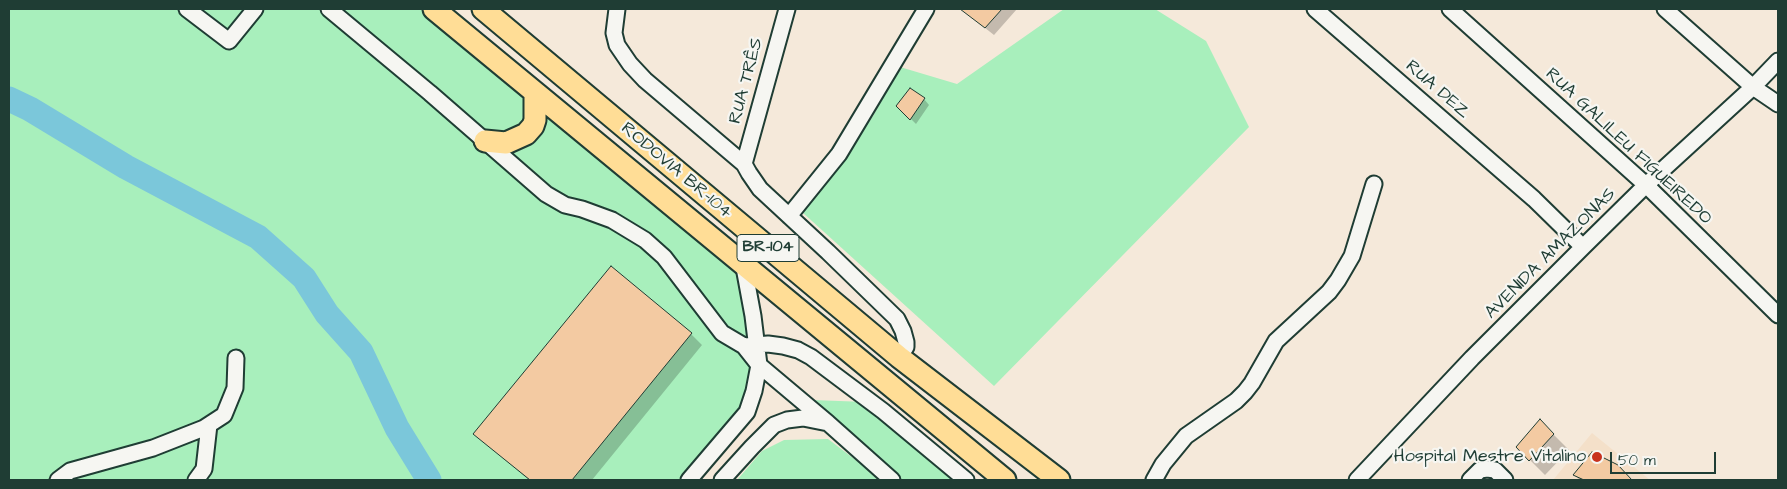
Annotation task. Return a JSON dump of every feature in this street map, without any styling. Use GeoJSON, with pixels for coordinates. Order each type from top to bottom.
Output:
{"type":"FeatureCollection","features":[{"type":"Feature","properties":{"kind":"highway","name":"RODOVIA BR-104"},"geometry":{"type":"LineString","coordinates":[[434,9],[1005,480]]}},
{"type":"Feature","properties":{"kind":"highway","name":"RODOVIA BR-104"},"geometry":{"type":"LineString","coordinates":[[483,9],[899,357],[1059,480]]}},
{"type":"Feature","properties":{"kind":"highway"},"geometry":{"type":"LineString","coordinates":[[486,141],[506,143],[526,134],[533,126],[535,120],[535,94]]}},
{"type":"Feature","properties":{"kind":"street"},"geometry":{"type":"LineString","coordinates":[[187,9],[229,41],[255,9]]}},
{"type":"Feature","properties":{"kind":"street"},"geometry":{"type":"LineString","coordinates":[[329,9],[357,30],[546,194],[558,201],[612,220],[645,240],[664,257],[716,326],[728,338],[751,346],[768,344],[791,347],[817,361],[883,410],[966,480]]}},
{"type":"Feature","properties":{"kind":"street","name":"RUA TRÊS"},"geometry":{"type":"LineString","coordinates":[[744,164],[787,9]]}},
{"type":"Feature","properties":{"kind":"street"},"geometry":{"type":"LineString","coordinates":[[788,216],[840,154],[926,9]]}},
{"type":"Feature","properties":{"kind":"street","name":"RUA DEZ"},"geometry":{"type":"LineString","coordinates":[[1315,9],[1534,199],[1583,248]]}},
{"type":"Feature","properties":{"kind":"street","name":"RUA GALILEU FIGUEIREDO"},"geometry":{"type":"LineString","coordinates":[[1450,9],[1646,186],[1778,315]]}},
{"type":"Feature","properties":{"kind":"street"},"geometry":{"type":"LineString","coordinates":[[1665,9],[1754,87],[1778,104]]}},
{"type":"Feature","properties":{"kind":"street"},"geometry":{"type":"LineString","coordinates":[[617,10],[614,33],[617,45],[630,64],[645,80],[744,164],[760,189],[897,319],[906,342],[906,347],[899,357]]}},
{"type":"Feature","properties":{"kind":"street","name":"AVENIDA AMAZONAS"},"geometry":{"type":"LineString","coordinates":[[1357,480],[1472,358],[1646,186],[1754,87],[1778,61]]}},
{"type":"Feature","properties":{"kind":"street"},"geometry":{"type":"LineString","coordinates":[[1154,480],[1163,464],[1186,436],[1236,401],[1245,392],[1276,341],[1328,292],[1338,280],[1352,256],[1374,184]]}},
{"type":"Feature","properties":{"kind":"street"},"geometry":{"type":"LineString","coordinates":[[743,262],[751,346],[759,365],[892,480]]}},
{"type":"Feature","properties":{"kind":"street"},"geometry":{"type":"LineString","coordinates":[[58,480],[70,471],[153,448],[209,425],[224,415],[235,388],[236,358]]}},
{"type":"Feature","properties":{"kind":"street"},"geometry":{"type":"LineString","coordinates":[[689,480],[747,412],[759,365]]}},
{"type":"Feature","properties":{"kind":"street"},"geometry":{"type":"LineString","coordinates":[[722,480],[752,446],[774,425],[787,420],[803,418],[828,423]]}},
{"type":"Feature","properties":{"kind":"street"},"geometry":{"type":"LineString","coordinates":[[196,480],[204,469],[209,425]]}},
{"type":"Feature","properties":{"kind":"street"},"geometry":{"type":"LineString","coordinates":[[1470,480],[1480,470],[1487,468],[1495,470],[1505,480]]}},
{"type":"Feature","properties":{"kind":"shaded area","name":"Hospital Mestre Vitalino"},"geometry":{"type":"Polygon","coordinates":[[[1592,433],[1650,480],[1553,480],[1592,433]]]}},
{"type":"Feature","properties":{"kind":"green space"},"geometry":{"type":"Polygon","coordinates":[[[9,9],[428,9],[737,267],[756,348],[744,411],[687,480],[9,480],[9,9]]]}},
{"type":"Feature","properties":{"kind":"green space"},"geometry":{"type":"Polygon","coordinates":[[[1064,9],[1155,9],[1206,41],[1249,127],[994,386],[802,212],[873,116],[900,67],[957,84],[1064,9]]]}},
{"type":"Feature","properties":{"kind":"green space"},"geometry":{"type":"Polygon","coordinates":[[[812,400],[866,402],[957,480],[898,480],[812,400]]]}},
{"type":"Feature","properties":{"kind":"green space"},"geometry":{"type":"Polygon","coordinates":[[[828,439],[861,464],[878,480],[737,480],[762,451],[784,440],[828,439]]]}},
{"type":"Feature","properties":{"kind":"building"},"geometry":{"type":"Polygon","coordinates":[[[960,9],[1002,9],[985,28],[960,9]]]}},
{"type":"Feature","properties":{"kind":"building"},"geometry":{"type":"Polygon","coordinates":[[[910,88],[925,98],[910,120],[896,106],[910,88]]]}},
{"type":"Feature","properties":{"kind":"building"},"geometry":{"type":"Polygon","coordinates":[[[611,266],[692,333],[572,480],[530,480],[473,434],[611,266]]]}},
{"type":"Feature","properties":{"kind":"building"},"geometry":{"type":"Polygon","coordinates":[[[1540,419],[1554,434],[1529,461],[1516,447],[1540,419]]]}},
{"type":"Feature","properties":{"kind":"building"},"geometry":{"type":"Polygon","coordinates":[[[1592,452],[1618,465],[1632,480],[1584,480],[1573,475],[1592,452]]]}},
{"type":"Feature","properties":{"kind":"waterway"},"geometry":{"type":"LineString","coordinates":[[9,99],[30,109],[126,167],[258,237],[304,278],[327,314],[361,352],[397,428],[429,480]]}},
{"type":"Feature","properties":{"kind":"place","name":"Hospital Mestre Vitalino"},"geometry":{"type":"Point","coordinates":[1597,457]}}]}
